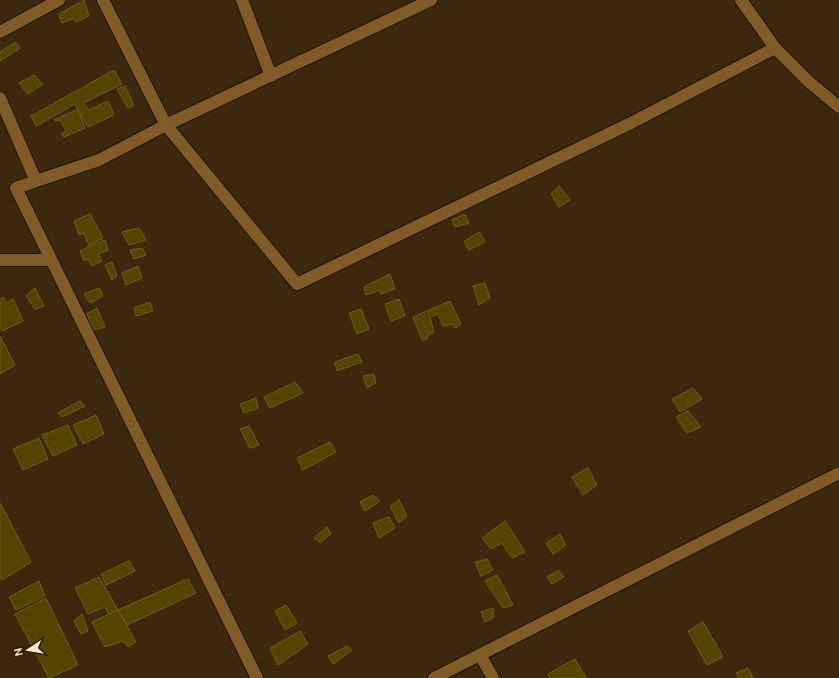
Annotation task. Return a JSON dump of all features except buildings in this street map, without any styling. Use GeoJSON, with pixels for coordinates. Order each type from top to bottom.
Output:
{"type":"FeatureCollection","features":[{"type":"Feature","properties":{"kind":"street"},"geometry":{"type":"LineString","coordinates":[[0,32],[59,0]]}},
{"type":"Feature","properties":{"kind":"street"},"geometry":{"type":"LineString","coordinates":[[103,0],[166,125],[297,284],[631,123],[775,48]]}},
{"type":"Feature","properties":{"kind":"street"},"geometry":{"type":"LineString","coordinates":[[242,0],[271,76]]}},
{"type":"Feature","properties":{"kind":"street"},"geometry":{"type":"LineString","coordinates":[[257,678],[16,188],[99,160],[166,125],[431,0]]}},
{"type":"Feature","properties":{"kind":"street"},"geometry":{"type":"LineString","coordinates":[[741,0],[775,48],[808,81],[839,108]]}},
{"type":"Feature","properties":{"kind":"street"},"geometry":{"type":"LineString","coordinates":[[0,98],[36,181]]}},
{"type":"Feature","properties":{"kind":"street"},"geometry":{"type":"LineString","coordinates":[[0,260],[51,260]]}},
{"type":"Feature","properties":{"kind":"street"},"geometry":{"type":"LineString","coordinates":[[434,678],[839,473]]}},
{"type":"Feature","properties":{"kind":"street"},"geometry":{"type":"LineString","coordinates":[[480,655],[493,678]]}}]}
